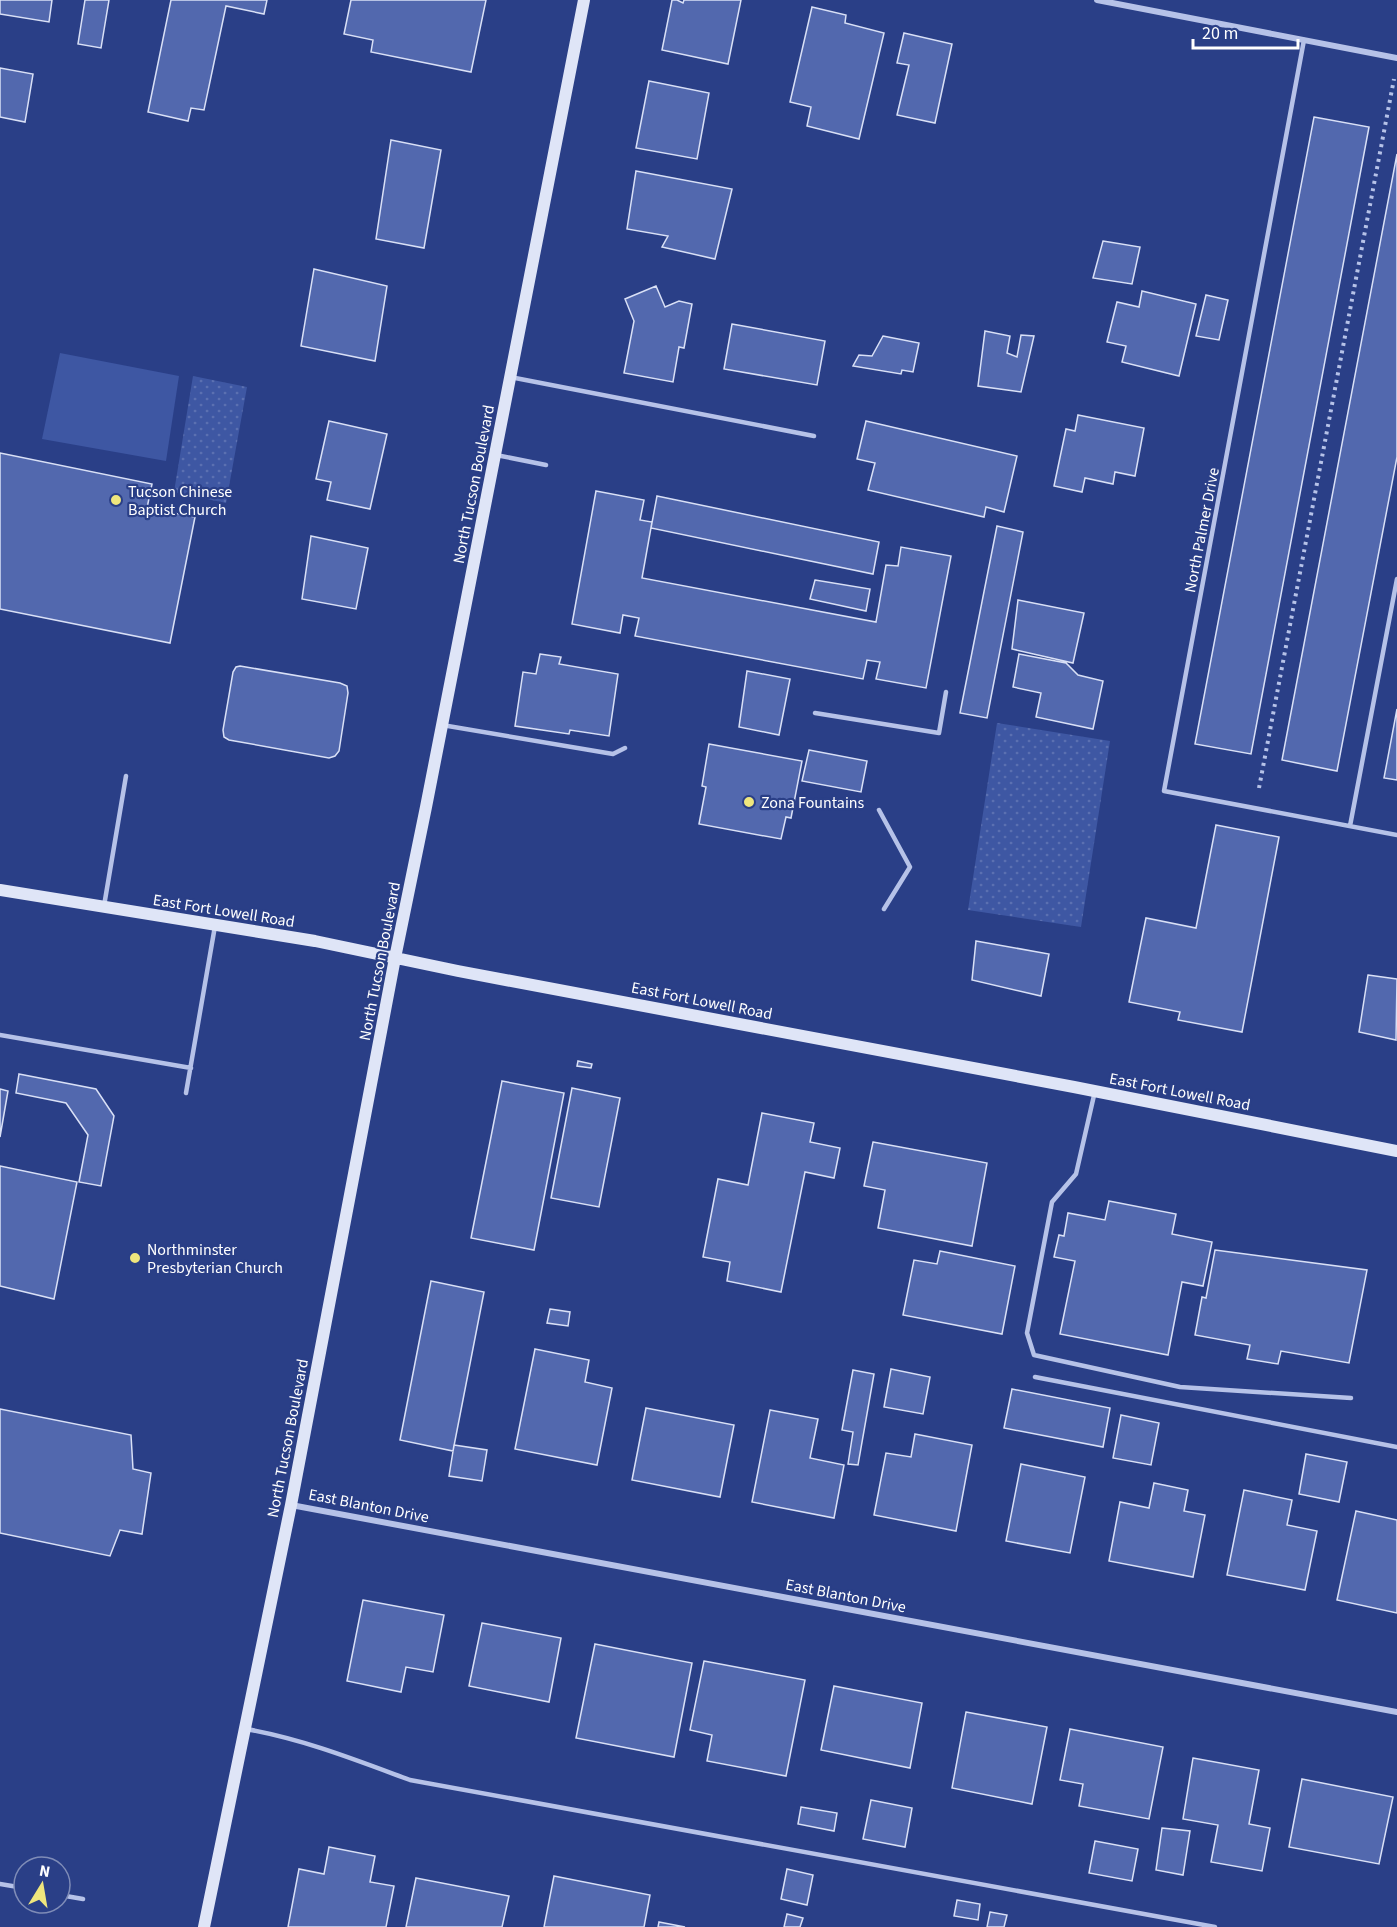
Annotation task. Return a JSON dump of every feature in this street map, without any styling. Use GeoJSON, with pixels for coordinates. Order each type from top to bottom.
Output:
{"type":"FeatureCollection","features":[{"type":"Feature","properties":{"kind":"main road","name":"North Tucson Boulevard"},"geometry":{"type":"LineString","coordinates":[[204,1927],[291,1504],[395,958],[584,0]]}},
{"type":"Feature","properties":{"kind":"main road","name":"East Fort Lowell Road"},"geometry":{"type":"LineString","coordinates":[[0,890],[315,941],[1397,1151]]}},
{"type":"Feature","properties":{"kind":"street"},"geometry":{"type":"LineString","coordinates":[[1096,0],[1397,58]]}},
{"type":"Feature","properties":{"kind":"street","name":"East Blanton Drive"},"geometry":{"type":"LineString","coordinates":[[291,1504],[1397,1712]]}},
{"type":"Feature","properties":{"kind":"lane","name":"North Palmer Drive"},"geometry":{"type":"LineString","coordinates":[[1304,40],[1164,791],[1397,835]]}},
{"type":"Feature","properties":{"kind":"lane"},"geometry":{"type":"LineString","coordinates":[[510,376],[814,436]]}},
{"type":"Feature","properties":{"kind":"lane"},"geometry":{"type":"LineString","coordinates":[[495,455],[546,465]]}},
{"type":"Feature","properties":{"kind":"lane"},"geometry":{"type":"LineString","coordinates":[[1350,826],[1397,579]]}},
{"type":"Feature","properties":{"kind":"lane"},"geometry":{"type":"LineString","coordinates":[[815,713],[939,733],[946,692]]}},
{"type":"Feature","properties":{"kind":"lane"},"geometry":{"type":"LineString","coordinates":[[442,725],[613,754],[626,748]]}},
{"type":"Feature","properties":{"kind":"lane"},"geometry":{"type":"LineString","coordinates":[[104,908],[126,776]]}},
{"type":"Feature","properties":{"kind":"lane"},"geometry":{"type":"LineString","coordinates":[[879,810],[910,867],[884,909]]}},
{"type":"Feature","properties":{"kind":"lane"},"geometry":{"type":"LineString","coordinates":[[186,1094],[215,926]]}},
{"type":"Feature","properties":{"kind":"lane"},"geometry":{"type":"LineString","coordinates":[[0,1035],[191,1068]]}},
{"type":"Feature","properties":{"kind":"lane"},"geometry":{"type":"LineString","coordinates":[[1095,1091],[1076,1174],[1052,1202],[1027,1333],[1034,1355],[1180,1387],[1351,1398]]}},
{"type":"Feature","properties":{"kind":"lane"},"geometry":{"type":"LineString","coordinates":[[1035,1377],[1397,1447]]}},
{"type":"Feature","properties":{"kind":"lane"},"geometry":{"type":"LineString","coordinates":[[245,1729],[321,1747],[410,1780],[1215,1927]]}},
{"type":"Feature","properties":{"kind":"lane"},"geometry":{"type":"LineString","coordinates":[[72,1897],[83,1899]]}},
{"type":"Feature","properties":{"kind":"path"},"geometry":{"type":"LineString","coordinates":[[1255,808],[1395,72]]}},
{"type":"Feature","properties":{"kind":"shaded area"},"geometry":{"type":"Polygon","coordinates":[[[60,353],[179,376],[166,461],[42,439],[60,353]]]}},
{"type":"Feature","properties":{"kind":"shaded area"},"geometry":{"type":"Polygon","coordinates":[[[193,376],[247,387],[226,503],[174,492],[193,376]]]}},
{"type":"Feature","properties":{"kind":"shaded area"},"geometry":{"type":"Polygon","coordinates":[[[997,723],[1110,741],[1081,927],[968,910],[997,723]]]}},
{"type":"Feature","properties":{"kind":"building"},"geometry":{"type":"Polygon","coordinates":[[[0,0],[52,0],[49,22],[0,14],[0,0]]]}},
{"type":"Feature","properties":{"kind":"building"},"geometry":{"type":"Polygon","coordinates":[[[85,0],[109,0],[101,48],[78,44],[85,0]]]}},
{"type":"Feature","properties":{"kind":"building"},"geometry":{"type":"Polygon","coordinates":[[[171,0],[267,0],[264,14],[226,6],[204,110],[191,108],[188,121],[148,112],[171,0]]]}},
{"type":"Feature","properties":{"kind":"building"},"geometry":{"type":"Polygon","coordinates":[[[351,0],[486,0],[471,72],[371,52],[373,40],[344,34],[351,0]]]}},
{"type":"Feature","properties":{"kind":"building"},"geometry":{"type":"Polygon","coordinates":[[[672,0],[683,3],[684,0],[741,0],[728,64],[662,50],[672,0]]]}},
{"type":"Feature","properties":{"kind":"building"},"geometry":{"type":"Polygon","coordinates":[[[812,7],[846,15],[845,23],[884,33],[859,139],[807,126],[811,107],[790,102],[812,7]]]}},
{"type":"Feature","properties":{"kind":"building"},"geometry":{"type":"Polygon","coordinates":[[[904,33],[952,44],[935,123],[897,115],[909,65],[897,63],[904,33]]]}},
{"type":"Feature","properties":{"kind":"building"},"geometry":{"type":"Polygon","coordinates":[[[0,68],[33,74],[25,122],[0,117],[0,68]]]}},
{"type":"Feature","properties":{"kind":"building"},"geometry":{"type":"Polygon","coordinates":[[[649,81],[709,93],[697,159],[636,148],[649,81]]]}},
{"type":"Feature","properties":{"kind":"building"},"geometry":{"type":"Polygon","coordinates":[[[1314,117],[1369,127],[1251,754],[1195,744],[1314,117]]]}},
{"type":"Feature","properties":{"kind":"building"},"geometry":{"type":"Polygon","coordinates":[[[391,140],[441,150],[424,248],[376,239],[391,140]]]}},
{"type":"Feature","properties":{"kind":"building"},"geometry":{"type":"Polygon","coordinates":[[[1397,154],[1397,457],[1337,771],[1282,760],[1397,154]]]}},
{"type":"Feature","properties":{"kind":"building"},"geometry":{"type":"Polygon","coordinates":[[[636,171],[732,189],[715,259],[662,247],[668,236],[627,229],[636,171]]]}},
{"type":"Feature","properties":{"kind":"building"},"geometry":{"type":"Polygon","coordinates":[[[1103,241],[1140,247],[1132,284],[1093,278],[1103,241]]]}},
{"type":"Feature","properties":{"kind":"building"},"geometry":{"type":"Polygon","coordinates":[[[314,269],[387,286],[375,361],[301,346],[314,269]]]}},
{"type":"Feature","properties":{"kind":"building"},"geometry":{"type":"Polygon","coordinates":[[[656,286],[665,307],[679,301],[692,304],[684,348],[679,347],[673,382],[624,373],[634,321],[625,299],[656,286]]]}},
{"type":"Feature","properties":{"kind":"building"},"geometry":{"type":"Polygon","coordinates":[[[1142,291],[1196,304],[1179,376],[1122,362],[1126,346],[1107,342],[1117,302],[1139,307],[1142,291]]]}},
{"type":"Feature","properties":{"kind":"building"},"geometry":{"type":"Polygon","coordinates":[[[1206,295],[1228,300],[1219,340],[1196,336],[1206,295]]]}},
{"type":"Feature","properties":{"kind":"building"},"geometry":{"type":"Polygon","coordinates":[[[732,324],[825,341],[817,385],[724,369],[732,324]]]}},
{"type":"Feature","properties":{"kind":"building"},"geometry":{"type":"Polygon","coordinates":[[[985,331],[1010,336],[1007,353],[1017,357],[1021,335],[1034,336],[1021,392],[978,386],[985,331]]]}},
{"type":"Feature","properties":{"kind":"building"},"geometry":{"type":"Polygon","coordinates":[[[883,336],[919,343],[913,372],[902,370],[901,374],[853,366],[859,355],[872,356],[883,336]]]}},
{"type":"Feature","properties":{"kind":"building"},"geometry":{"type":"Polygon","coordinates":[[[1078,415],[1144,428],[1135,476],[1115,472],[1113,484],[1085,478],[1082,492],[1054,486],[1066,429],[1075,431],[1078,415]]]}},
{"type":"Feature","properties":{"kind":"building"},"geometry":{"type":"Polygon","coordinates":[[[329,421],[387,434],[370,509],[327,500],[331,482],[316,479],[329,421]]]}},
{"type":"Feature","properties":{"kind":"building"},"geometry":{"type":"Polygon","coordinates":[[[866,421],[1017,456],[1004,512],[986,507],[984,517],[868,490],[875,463],[857,459],[866,421]]]}},
{"type":"Feature","properties":{"kind":"building"},"geometry":{"type":"Polygon","coordinates":[[[0,453],[152,484],[147,508],[195,517],[170,643],[0,609],[0,453]]]}},
{"type":"Feature","properties":{"kind":"building"},"geometry":{"type":"Polygon","coordinates":[[[596,491],[644,500],[640,520],[652,522],[642,578],[876,622],[886,565],[898,566],[901,547],[951,556],[926,688],[876,679],[880,662],[867,660],[863,679],[635,636],[639,618],[623,615],[620,633],[572,624],[596,491]]]}},
{"type":"Feature","properties":{"kind":"building"},"geometry":{"type":"Polygon","coordinates":[[[657,496],[879,542],[873,574],[651,528],[657,496]]]}},
{"type":"Feature","properties":{"kind":"building"},"geometry":{"type":"Polygon","coordinates":[[[997,526],[1023,532],[987,718],[960,713],[997,526]]]}},
{"type":"Feature","properties":{"kind":"building"},"geometry":{"type":"Polygon","coordinates":[[[311,536],[368,548],[356,609],[302,599],[311,536]]]}},
{"type":"Feature","properties":{"kind":"building"},"geometry":{"type":"Polygon","coordinates":[[[815,580],[870,589],[866,611],[810,599],[815,580]]]}},
{"type":"Feature","properties":{"kind":"building"},"geometry":{"type":"Polygon","coordinates":[[[1018,600],[1084,613],[1073,663],[1012,649],[1018,600]]]}},
{"type":"Feature","properties":{"kind":"building"},"geometry":{"type":"Polygon","coordinates":[[[540,654],[561,657],[559,664],[618,674],[609,736],[570,730],[569,734],[515,726],[523,672],[536,674],[540,654]]]}},
{"type":"Feature","properties":{"kind":"building"},"geometry":{"type":"Polygon","coordinates":[[[1019,654],[1066,663],[1078,675],[1103,681],[1093,729],[1036,717],[1041,693],[1013,687],[1019,654]]]}},
{"type":"Feature","properties":{"kind":"building"},"geometry":{"type":"Polygon","coordinates":[[[236,667],[347,686],[348,693],[339,751],[335,756],[329,758],[229,740],[224,737],[223,730],[233,672],[236,667]]]}},
{"type":"Feature","properties":{"kind":"building"},"geometry":{"type":"Polygon","coordinates":[[[747,671],[790,679],[779,735],[739,727],[747,671]]]}},
{"type":"Feature","properties":{"kind":"building"},"geometry":{"type":"Polygon","coordinates":[[[1397,709],[1397,780],[1384,778],[1397,709]]]}},
{"type":"Feature","properties":{"kind":"building","name":"Zona Fountains"},"geometry":{"type":"Polygon","coordinates":[[[709,744],[802,761],[791,818],[786,817],[781,839],[699,824],[706,787],[702,786],[709,744]]]}},
{"type":"Feature","properties":{"kind":"building"},"geometry":{"type":"Polygon","coordinates":[[[809,750],[867,761],[861,792],[802,781],[809,750]]]}},
{"type":"Feature","properties":{"kind":"building"},"geometry":{"type":"Polygon","coordinates":[[[1216,825],[1279,837],[1242,1032],[1178,1020],[1180,1012],[1129,1002],[1146,918],[1196,928],[1216,825]]]}},
{"type":"Feature","properties":{"kind":"building"},"geometry":{"type":"Polygon","coordinates":[[[976,941],[1049,954],[1041,996],[972,980],[976,941]]]}},
{"type":"Feature","properties":{"kind":"building"},"geometry":{"type":"Polygon","coordinates":[[[1368,975],[1397,979],[1396,1040],[1359,1032],[1368,975]]]}},
{"type":"Feature","properties":{"kind":"building"},"geometry":{"type":"Polygon","coordinates":[[[578,1061],[592,1064],[591,1068],[577,1066],[578,1061]]]}},
{"type":"Feature","properties":{"kind":"building"},"geometry":{"type":"Polygon","coordinates":[[[19,1074],[96,1089],[114,1116],[101,1186],[79,1182],[88,1135],[66,1103],[16,1093],[19,1074]]]}},
{"type":"Feature","properties":{"kind":"building"},"geometry":{"type":"Polygon","coordinates":[[[502,1081],[564,1093],[534,1250],[471,1238],[502,1081]]]}},
{"type":"Feature","properties":{"kind":"building"},"geometry":{"type":"Polygon","coordinates":[[[572,1088],[620,1098],[599,1207],[551,1198],[572,1088]]]}},
{"type":"Feature","properties":{"kind":"building"},"geometry":{"type":"Polygon","coordinates":[[[0,1089],[8,1091],[0,1137],[0,1089]]]}},
{"type":"Feature","properties":{"kind":"building"},"geometry":{"type":"Polygon","coordinates":[[[762,1113],[814,1123],[810,1142],[840,1148],[834,1178],[805,1172],[781,1292],[727,1281],[730,1262],[703,1257],[718,1179],[748,1185],[762,1113]]]}},
{"type":"Feature","properties":{"kind":"building"},"geometry":{"type":"Polygon","coordinates":[[[873,1142],[987,1163],[972,1246],[878,1228],[885,1190],[864,1186],[873,1142]]]}},
{"type":"Feature","properties":{"kind":"building"},"geometry":{"type":"Polygon","coordinates":[[[0,1166],[77,1182],[54,1299],[0,1286],[0,1166]]]}},
{"type":"Feature","properties":{"kind":"building"},"geometry":{"type":"Polygon","coordinates":[[[1109,1201],[1176,1214],[1172,1234],[1212,1242],[1203,1286],[1182,1282],[1168,1355],[1060,1334],[1075,1261],[1054,1257],[1059,1235],[1064,1236],[1068,1213],[1105,1220],[1109,1201]]]}},
{"type":"Feature","properties":{"kind":"building"},"geometry":{"type":"Polygon","coordinates":[[[1215,1250],[1367,1270],[1349,1363],[1281,1351],[1278,1364],[1247,1359],[1250,1345],[1195,1335],[1202,1297],[1206,1298],[1215,1250]]]}},
{"type":"Feature","properties":{"kind":"building"},"geometry":{"type":"Polygon","coordinates":[[[940,1251],[1015,1266],[1002,1334],[903,1315],[914,1260],[937,1264],[940,1251]]]}},
{"type":"Feature","properties":{"kind":"building"},"geometry":{"type":"Polygon","coordinates":[[[431,1281],[484,1292],[453,1451],[400,1440],[431,1281]]]}},
{"type":"Feature","properties":{"kind":"building"},"geometry":{"type":"Polygon","coordinates":[[[550,1309],[570,1312],[568,1326],[547,1323],[550,1309]]]}},
{"type":"Feature","properties":{"kind":"building"},"geometry":{"type":"Polygon","coordinates":[[[535,1349],[589,1360],[585,1382],[612,1388],[597,1465],[515,1449],[535,1349]]]}},
{"type":"Feature","properties":{"kind":"building"},"geometry":{"type":"Polygon","coordinates":[[[891,1369],[930,1377],[923,1414],[884,1407],[891,1369]]]}},
{"type":"Feature","properties":{"kind":"building"},"geometry":{"type":"Polygon","coordinates":[[[853,1370],[874,1374],[858,1465],[848,1464],[853,1432],[842,1430],[853,1370]]]}},
{"type":"Feature","properties":{"kind":"building"},"geometry":{"type":"Polygon","coordinates":[[[1012,1389],[1110,1408],[1103,1447],[1004,1428],[1012,1389]]]}},
{"type":"Feature","properties":{"kind":"building"},"geometry":{"type":"Polygon","coordinates":[[[646,1408],[734,1425],[720,1497],[632,1480],[646,1408]]]}},
{"type":"Feature","properties":{"kind":"building"},"geometry":{"type":"Polygon","coordinates":[[[0,1409],[131,1435],[133,1469],[151,1473],[142,1534],[120,1530],[110,1556],[0,1533],[0,1409]]]}},
{"type":"Feature","properties":{"kind":"building"},"geometry":{"type":"Polygon","coordinates":[[[770,1410],[818,1419],[810,1458],[844,1465],[834,1518],[752,1502],[770,1410]]]}},
{"type":"Feature","properties":{"kind":"building"},"geometry":{"type":"Polygon","coordinates":[[[1121,1415],[1159,1423],[1151,1465],[1113,1458],[1121,1415]]]}},
{"type":"Feature","properties":{"kind":"building"},"geometry":{"type":"Polygon","coordinates":[[[915,1434],[972,1445],[956,1531],[874,1515],[886,1453],[911,1457],[915,1434]]]}},
{"type":"Feature","properties":{"kind":"building"},"geometry":{"type":"Polygon","coordinates":[[[454,1445],[487,1450],[482,1481],[449,1476],[454,1445]]]}},
{"type":"Feature","properties":{"kind":"building"},"geometry":{"type":"Polygon","coordinates":[[[1306,1454],[1347,1462],[1339,1502],[1299,1494],[1306,1454]]]}},
{"type":"Feature","properties":{"kind":"building"},"geometry":{"type":"Polygon","coordinates":[[[1021,1464],[1085,1477],[1070,1553],[1006,1541],[1021,1464]]]}},
{"type":"Feature","properties":{"kind":"building"},"geometry":{"type":"Polygon","coordinates":[[[1154,1483],[1188,1490],[1184,1511],[1205,1515],[1193,1577],[1109,1561],[1120,1502],[1149,1508],[1154,1483]]]}},
{"type":"Feature","properties":{"kind":"building"},"geometry":{"type":"Polygon","coordinates":[[[1244,1490],[1292,1500],[1287,1525],[1317,1531],[1305,1590],[1227,1575],[1244,1490]]]}},
{"type":"Feature","properties":{"kind":"building"},"geometry":{"type":"Polygon","coordinates":[[[1356,1511],[1397,1520],[1397,1613],[1337,1600],[1356,1511]]]}},
{"type":"Feature","properties":{"kind":"building"},"geometry":{"type":"Polygon","coordinates":[[[363,1600],[444,1615],[433,1672],[406,1667],[401,1692],[347,1681],[363,1600]]]}},
{"type":"Feature","properties":{"kind":"building"},"geometry":{"type":"Polygon","coordinates":[[[482,1623],[561,1638],[549,1702],[469,1686],[482,1623]]]}},
{"type":"Feature","properties":{"kind":"building"},"geometry":{"type":"Polygon","coordinates":[[[595,1644],[692,1663],[674,1757],[576,1738],[595,1644]]]}},
{"type":"Feature","properties":{"kind":"building"},"geometry":{"type":"Polygon","coordinates":[[[704,1661],[805,1680],[786,1776],[707,1761],[712,1735],[690,1730],[704,1661]]]}},
{"type":"Feature","properties":{"kind":"building"},"geometry":{"type":"Polygon","coordinates":[[[834,1686],[922,1703],[910,1768],[821,1750],[834,1686]]]}},
{"type":"Feature","properties":{"kind":"building"},"geometry":{"type":"Polygon","coordinates":[[[966,1712],[1047,1727],[1032,1804],[952,1788],[966,1712]]]}},
{"type":"Feature","properties":{"kind":"building"},"geometry":{"type":"Polygon","coordinates":[[[1070,1729],[1163,1747],[1149,1819],[1079,1806],[1083,1784],[1060,1780],[1070,1729]]]}},
{"type":"Feature","properties":{"kind":"building"},"geometry":{"type":"Polygon","coordinates":[[[1193,1758],[1259,1770],[1249,1824],[1270,1828],[1262,1871],[1211,1862],[1218,1825],[1183,1819],[1193,1758]]]}},
{"type":"Feature","properties":{"kind":"building"},"geometry":{"type":"Polygon","coordinates":[[[1302,1779],[1393,1797],[1379,1864],[1289,1847],[1302,1779]]]}},
{"type":"Feature","properties":{"kind":"building"},"geometry":{"type":"Polygon","coordinates":[[[871,1800],[912,1808],[905,1847],[863,1839],[871,1800]]]}},
{"type":"Feature","properties":{"kind":"building"},"geometry":{"type":"Polygon","coordinates":[[[801,1807],[837,1813],[834,1831],[798,1824],[801,1807]]]}},
{"type":"Feature","properties":{"kind":"building"},"geometry":{"type":"Polygon","coordinates":[[[1162,1828],[1190,1831],[1183,1875],[1156,1870],[1162,1828]]]}},
{"type":"Feature","properties":{"kind":"building"},"geometry":{"type":"Polygon","coordinates":[[[1095,1841],[1138,1849],[1132,1881],[1089,1873],[1095,1841]]]}},
{"type":"Feature","properties":{"kind":"building"},"geometry":{"type":"Polygon","coordinates":[[[329,1847],[375,1856],[370,1882],[394,1886],[386,1927],[288,1927],[299,1869],[324,1874],[329,1847]]]}},
{"type":"Feature","properties":{"kind":"building"},"geometry":{"type":"Polygon","coordinates":[[[787,1869],[813,1875],[807,1905],[781,1899],[787,1869]]]}},
{"type":"Feature","properties":{"kind":"building"},"geometry":{"type":"Polygon","coordinates":[[[554,1876],[650,1895],[644,1927],[544,1927],[554,1876]]]}},
{"type":"Feature","properties":{"kind":"building"},"geometry":{"type":"Polygon","coordinates":[[[416,1878],[509,1896],[502,1927],[406,1927],[416,1878]]]}},
{"type":"Feature","properties":{"kind":"building"},"geometry":{"type":"Polygon","coordinates":[[[957,1900],[980,1904],[978,1920],[954,1916],[957,1900]]]}},
{"type":"Feature","properties":{"kind":"building"},"geometry":{"type":"Polygon","coordinates":[[[990,1912],[1007,1915],[1004,1927],[987,1927],[990,1912]]]}},
{"type":"Feature","properties":{"kind":"building"},"geometry":{"type":"Polygon","coordinates":[[[787,1914],[803,1918],[800,1927],[784,1927],[787,1914]]]}},
{"type":"Feature","properties":{"kind":"building"},"geometry":{"type":"Polygon","coordinates":[[[659,1922],[685,1927],[658,1927],[659,1922]]]}},
{"type":"Feature","properties":{"kind":"place","name":"Tucson Chinese Baptist Church"},"geometry":{"type":"Point","coordinates":[116,500]}},
{"type":"Feature","properties":{"kind":"place","name":"Zona Fountains"},"geometry":{"type":"Point","coordinates":[749,802]}},
{"type":"Feature","properties":{"kind":"place","name":"Northminster Presbyterian Church"},"geometry":{"type":"Point","coordinates":[135,1258]}}]}
